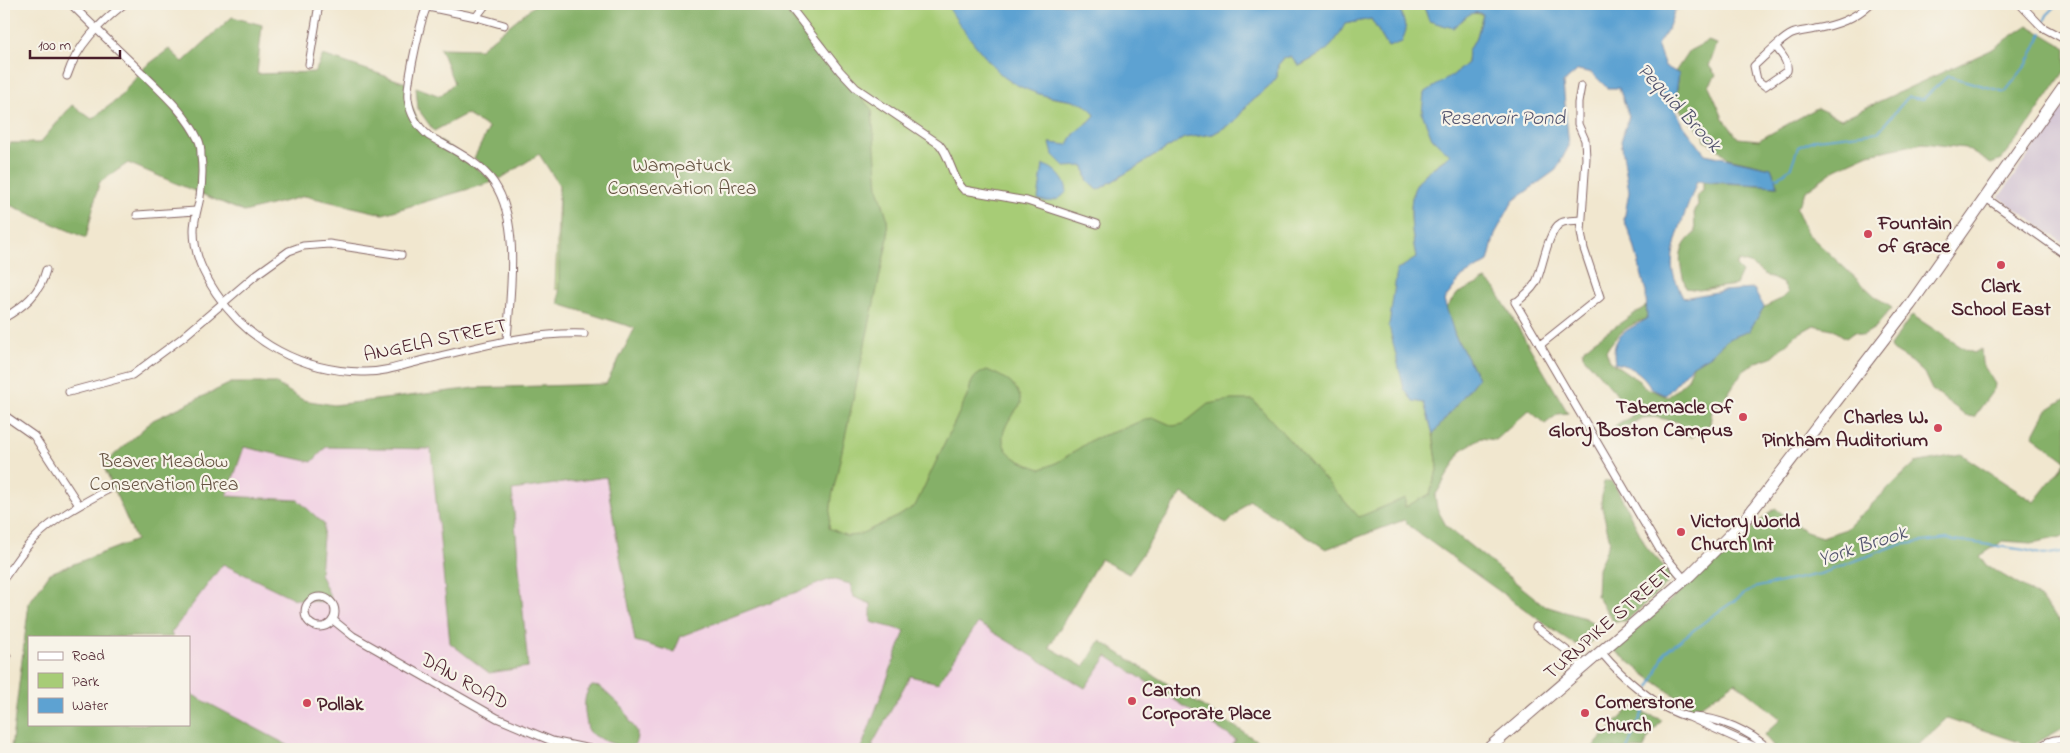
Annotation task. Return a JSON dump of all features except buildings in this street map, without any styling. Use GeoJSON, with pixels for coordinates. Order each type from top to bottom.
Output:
{"type":"FeatureCollection","features":[{"type":"Feature","properties":{"kind":"main road","name":"TURNPIKE STREET"},"geometry":{"type":"LineString","coordinates":[[1488,749],[1685,580],[1722,546],[1744,521],[1883,342],[2066,83]]}},
{"type":"Feature","properties":{"kind":"street","name":"ANGELA STREET"},"geometry":{"type":"LineString","coordinates":[[71,4],[170,100],[191,126],[200,144],[202,162],[202,179],[194,228],[197,257],[204,275],[223,304],[238,322],[254,336],[280,353],[299,361],[328,369],[363,372],[379,370],[507,340],[584,334]]}},
{"type":"Feature","properties":{"kind":"street"},"geometry":{"type":"LineString","coordinates":[[67,76],[72,60],[79,49],[96,29],[124,4]]}},
{"type":"Feature","properties":{"kind":"street"},"geometry":{"type":"LineString","coordinates":[[309,64],[319,4]]}},
{"type":"Feature","properties":{"kind":"street"},"geometry":{"type":"LineString","coordinates":[[414,4],[504,25]]}},
{"type":"Feature","properties":{"kind":"street"},"geometry":{"type":"LineString","coordinates":[[476,17],[486,4]]}},
{"type":"Feature","properties":{"kind":"street"},"geometry":{"type":"LineString","coordinates":[[788,4],[840,71],[856,88],[945,150],[957,183],[964,190],[1027,201],[1097,224]]}},
{"type":"Feature","properties":{"kind":"street"},"geometry":{"type":"LineString","coordinates":[[1776,47],[1786,61],[1787,71],[1771,84],[1765,86],[1757,80],[1754,66],[1791,34],[1847,20],[1870,4]]}},
{"type":"Feature","properties":{"kind":"street"},"geometry":{"type":"LineString","coordinates":[[2020,4],[2042,27],[2066,40]]}},
{"type":"Feature","properties":{"kind":"street"},"geometry":{"type":"LineString","coordinates":[[427,7],[409,84],[408,99],[415,121],[422,130],[476,164],[494,182],[506,209],[511,242],[507,340]]}},
{"type":"Feature","properties":{"kind":"street"},"geometry":{"type":"LineString","coordinates":[[1540,345],[1600,297],[1584,249],[1581,220],[1586,158],[1585,140],[1578,124],[1578,103],[1581,86]]}},
{"type":"Feature","properties":{"kind":"street"},"geometry":{"type":"LineString","coordinates":[[1986,198],[2066,255]]}},
{"type":"Feature","properties":{"kind":"street"},"geometry":{"type":"LineString","coordinates":[[137,215],[196,211]]}},
{"type":"Feature","properties":{"kind":"street"},"geometry":{"type":"LineString","coordinates":[[1581,220],[1560,224],[1556,228],[1533,288],[1516,303],[1660,550],[1685,580]]}},
{"type":"Feature","properties":{"kind":"street"},"geometry":{"type":"LineString","coordinates":[[69,392],[132,375],[182,338],[257,274],[289,251],[303,246],[328,244],[401,255]]}},
{"type":"Feature","properties":{"kind":"street"},"geometry":{"type":"LineString","coordinates":[[4,318],[29,301],[37,292],[46,270]]}},
{"type":"Feature","properties":{"kind":"street"},"geometry":{"type":"LineString","coordinates":[[4,415],[34,436],[79,505]]}},
{"type":"Feature","properties":{"kind":"street"},"geometry":{"type":"LineString","coordinates":[[4,578],[33,540],[47,527],[79,505],[109,489]]}},
{"type":"Feature","properties":{"kind":"street"},"geometry":{"type":"LineString","coordinates":[[316,597],[326,598],[333,604],[335,609],[333,620],[327,626],[312,625],[305,617],[305,606],[316,597]]}},
{"type":"Feature","properties":{"kind":"street","name":"DAN ROAD"},"geometry":{"type":"LineString","coordinates":[[333,620],[353,636],[498,718],[545,738],[590,749]]}},
{"type":"Feature","properties":{"kind":"street"},"geometry":{"type":"LineString","coordinates":[[1536,627],[1575,657],[1584,667]]}},
{"type":"Feature","properties":{"kind":"street"},"geometry":{"type":"LineString","coordinates":[[1601,652],[1617,669],[1648,695],[1679,714],[1760,749]]}},
{"type":"Feature","properties":{"kind":"street"},"geometry":{"type":"LineString","coordinates":[[1689,717],[1708,717],[1717,720],[1743,731],[1768,749]]}},
{"type":"Feature","properties":{"kind":"street"},"geometry":{"type":"LineString","coordinates":[[2039,749],[2047,742],[2066,740]]}},
{"type":"Feature","properties":{"kind":"shaded area"},"geometry":{"type":"Polygon","coordinates":[[[2066,103],[2066,245],[1999,197],[2066,103]]]}},
{"type":"Feature","properties":{"kind":"shaded area"},"geometry":{"type":"Polygon","coordinates":[[[244,447],[312,462],[326,447],[431,449],[450,643],[489,673],[528,667],[512,490],[606,476],[635,641],[681,636],[831,579],[851,584],[854,597],[871,604],[871,622],[905,631],[861,749],[295,749],[190,694],[190,636],[172,636],[171,633],[223,564],[295,599],[333,602],[320,574],[324,524],[298,500],[227,496],[244,447]]]}},
{"type":"Feature","properties":{"kind":"shaded area"},"geometry":{"type":"Polygon","coordinates":[[[978,623],[1085,688],[1107,656],[1236,740],[1230,749],[875,749],[872,746],[911,675],[938,682],[978,623]]]}},
{"type":"Feature","properties":{"kind":"green space"},"geometry":{"type":"Polygon","coordinates":[[[536,4],[779,4],[872,110],[878,188],[887,217],[888,238],[832,497],[829,528],[847,536],[858,535],[897,517],[915,506],[969,392],[972,381],[979,374],[987,370],[1010,382],[1020,397],[1021,404],[1006,427],[1003,437],[1004,445],[1008,452],[1016,458],[1041,469],[1058,462],[1093,439],[1145,419],[1155,418],[1173,426],[1183,424],[1208,404],[1230,400],[1253,400],[1359,517],[1405,498],[1405,507],[1430,494],[1438,467],[1433,434],[1478,378],[1455,336],[1446,308],[1458,293],[1486,280],[1495,288],[1568,413],[1558,414],[1545,424],[1529,410],[1496,440],[1480,438],[1462,450],[1435,496],[1437,509],[1447,527],[1545,606],[1585,618],[1592,622],[1599,632],[1593,640],[1583,647],[1569,641],[1414,530],[1404,520],[1326,549],[1249,500],[1227,524],[1182,493],[1129,574],[1100,559],[1049,647],[1084,667],[1100,641],[1270,749],[1230,749],[1236,740],[1107,656],[1085,688],[978,623],[938,683],[910,676],[872,745],[875,749],[861,749],[905,631],[871,622],[871,604],[854,597],[850,584],[831,579],[681,636],[674,652],[635,641],[606,477],[512,490],[528,667],[489,673],[450,643],[431,449],[326,447],[312,462],[244,447],[227,496],[298,500],[324,524],[320,574],[333,603],[295,599],[223,564],[171,633],[172,636],[28,636],[28,726],[190,726],[190,694],[295,749],[11,749],[29,603],[50,573],[136,540],[103,465],[153,420],[231,383],[275,383],[303,400],[334,405],[475,388],[606,384],[635,328],[559,304],[559,185],[539,154],[500,179],[474,158],[489,128],[466,114],[434,131],[418,109],[416,87],[440,96],[454,83],[440,48],[480,49],[536,4]]]}},
{"type":"Feature","properties":{"kind":"green space","name":"Wampatuck Conservation Area"},"geometry":{"type":"Polygon","coordinates":[[[537,4],[947,4],[1005,77],[1049,97],[1079,102],[1091,108],[1095,115],[1074,134],[1068,145],[1050,143],[1084,165],[1087,180],[1098,190],[1184,138],[1213,134],[1234,122],[1250,102],[1268,88],[1277,77],[1278,65],[1283,59],[1291,56],[1300,66],[1326,50],[1340,33],[1344,24],[1371,19],[1388,47],[1406,30],[1399,4],[1423,4],[1429,21],[1462,21],[1469,13],[1483,14],[1477,37],[1468,50],[1467,63],[1453,75],[1450,155],[1420,180],[1412,199],[1411,220],[1416,258],[1424,403],[1433,434],[1438,467],[1430,494],[1419,502],[1360,528],[1296,483],[1065,466],[830,555],[661,298],[555,289],[563,96],[448,89],[537,4]]]}},
{"type":"Feature","properties":{"kind":"green space"},"geometry":{"type":"Polygon","coordinates":[[[232,17],[262,25],[257,74],[315,72],[323,55],[409,84],[408,99],[422,130],[459,153],[493,182],[383,214],[305,196],[244,212],[128,163],[99,183],[86,238],[5,203],[9,143],[40,143],[72,105],[92,119],[118,99],[145,67],[169,49],[183,62],[232,17]]]}},
{"type":"Feature","properties":{"kind":"green space"},"geometry":{"type":"Polygon","coordinates":[[[2028,25],[2066,48],[2066,69],[2022,134],[2001,160],[1991,164],[1965,148],[1923,143],[1869,154],[1836,169],[1807,190],[1796,208],[1807,233],[1875,296],[1892,308],[1875,328],[1863,335],[1854,332],[1846,338],[1832,329],[1814,325],[1796,335],[1772,357],[1757,362],[1742,372],[1727,395],[1712,411],[1710,424],[1691,438],[1678,422],[1654,417],[1642,418],[1617,432],[1613,428],[1632,416],[1614,391],[1583,356],[1583,350],[1592,342],[1646,306],[1647,319],[1623,331],[1606,351],[1610,361],[1639,381],[1644,387],[1668,397],[1688,379],[1693,365],[1710,355],[1728,339],[1749,331],[1764,307],[1781,299],[1788,292],[1782,283],[1767,276],[1750,264],[1739,261],[1736,266],[1742,272],[1736,285],[1699,290],[1686,288],[1680,258],[1688,239],[1695,233],[1694,210],[1698,205],[1697,195],[1703,191],[1703,182],[1778,186],[1771,168],[1728,158],[1717,148],[1705,141],[1704,134],[1685,117],[1675,101],[1679,74],[1675,72],[1689,51],[1708,41],[1717,44],[1709,66],[1716,75],[1709,86],[1723,118],[1738,138],[1759,140],[1817,108],[1841,119],[1991,50],[2028,25]]]}},
{"type":"Feature","properties":{"kind":"green space"},"geometry":{"type":"Polygon","coordinates":[[[1912,315],[1966,350],[1974,353],[1981,349],[1982,363],[1995,384],[1994,389],[1974,417],[1967,416],[1932,390],[1924,373],[1912,362],[1891,349],[1890,346],[1912,315]]]}},
{"type":"Feature","properties":{"kind":"green space"},"geometry":{"type":"Polygon","coordinates":[[[2066,398],[2066,461],[2033,436],[2046,411],[2066,398]]]}},
{"type":"Feature","properties":{"kind":"green space"},"geometry":{"type":"Polygon","coordinates":[[[1961,454],[2034,502],[2066,461],[2066,536],[2032,543],[2003,541],[1980,556],[1986,565],[2036,595],[2066,627],[2066,729],[2063,728],[2031,746],[1947,718],[1914,749],[1776,749],[1764,735],[1781,719],[1735,682],[1695,710],[1614,650],[1775,508],[1806,532],[1822,537],[1846,529],[1915,463],[1961,454]]]}},
{"type":"Feature","properties":{"kind":"green space"},"geometry":{"type":"Polygon","coordinates":[[[1604,481],[1611,481],[1616,487],[1647,548],[1672,575],[1670,581],[1626,621],[1613,621],[1597,596],[1598,569],[1610,541],[1601,503],[1604,481]]]}},
{"type":"Feature","properties":{"kind":"green space"},"geometry":{"type":"Polygon","coordinates":[[[592,686],[600,687],[624,709],[637,731],[636,741],[633,746],[623,747],[617,745],[603,740],[588,731],[585,701],[588,690],[592,686]]]}},
{"type":"Feature","properties":{"kind":"green space"},"geometry":{"type":"Polygon","coordinates":[[[1631,707],[1662,720],[1647,740],[1644,749],[1591,749],[1631,707]]]}},
{"type":"Feature","properties":{"kind":"water"},"geometry":{"type":"Polygon","coordinates":[[[947,4],[1399,4],[1406,30],[1402,42],[1388,47],[1371,19],[1345,24],[1336,40],[1315,57],[1299,66],[1291,56],[1283,59],[1278,65],[1277,77],[1268,88],[1250,102],[1234,122],[1213,134],[1184,138],[1098,190],[1087,180],[1084,166],[1065,167],[1053,155],[1050,143],[1068,145],[1074,134],[1095,115],[1091,110],[1081,103],[1033,92],[1014,84],[1004,77],[973,42],[947,4]]]}},
{"type":"Feature","properties":{"kind":"water","name":"Reservoir Pond"},"geometry":{"type":"Polygon","coordinates":[[[1423,4],[1697,4],[1675,10],[1668,29],[1657,45],[1665,66],[1679,74],[1674,107],[1684,126],[1705,154],[1771,168],[1778,186],[1697,181],[1676,239],[1672,262],[1673,272],[1683,298],[1722,291],[1754,289],[1764,307],[1749,331],[1728,339],[1710,355],[1693,365],[1666,395],[1652,389],[1635,370],[1615,363],[1614,354],[1617,340],[1626,331],[1647,319],[1646,292],[1634,245],[1624,220],[1629,192],[1621,141],[1629,116],[1619,88],[1607,88],[1592,73],[1578,70],[1563,83],[1569,146],[1556,170],[1513,201],[1495,234],[1488,262],[1462,277],[1444,300],[1455,336],[1478,378],[1433,434],[1424,403],[1413,401],[1404,389],[1389,326],[1397,270],[1416,258],[1411,220],[1414,191],[1417,184],[1432,168],[1450,155],[1432,138],[1422,113],[1424,93],[1453,75],[1467,63],[1468,50],[1477,37],[1483,14],[1470,14],[1453,28],[1429,21],[1423,4]]]}},
{"type":"Feature","properties":{"kind":"water"},"geometry":{"type":"Polygon","coordinates":[[[1043,165],[1055,171],[1062,178],[1066,187],[1067,191],[1054,201],[1038,199],[1043,165]]]}},
{"type":"Feature","properties":{"kind":"waterway","name":"Pequid Brook"},"geometry":{"type":"LineString","coordinates":[[2044,22],[2047,15],[2058,4]]}},
{"type":"Feature","properties":{"kind":"waterway","name":"Pequid Brook"},"geometry":{"type":"LineString","coordinates":[[1775,177],[1778,178],[1791,167],[1798,147],[1816,139],[1878,132],[1908,97],[1923,99],[1948,76],[2005,92],[2027,64],[2042,33]]}},
{"type":"Feature","properties":{"kind":"waterway","name":"York Brook"},"geometry":{"type":"LineString","coordinates":[[1650,687],[1665,652],[1753,588],[1820,574],[1897,545],[1947,539],[2025,550],[2044,555],[2066,551]]}},
{"type":"Feature","properties":{"kind":"waterway","name":"York Brook"},"geometry":{"type":"LineString","coordinates":[[1627,749],[1645,707]]}},
{"type":"Feature","properties":{"kind":"place","name":"Fountain of Grace"},"geometry":{"type":"Point","coordinates":[1868,234]}},
{"type":"Feature","properties":{"kind":"place","name":"Clark School East"},"geometry":{"type":"Point","coordinates":[2001,265]}},
{"type":"Feature","properties":{"kind":"place","name":"Tabernacle Of Glory Boston Campus"},"geometry":{"type":"Point","coordinates":[1743,417]}},
{"type":"Feature","properties":{"kind":"place","name":"Charles W. Pinkham Auditorium"},"geometry":{"type":"Point","coordinates":[1938,428]}},
{"type":"Feature","properties":{"kind":"place","name":"Victory World Church Int"},"geometry":{"type":"Point","coordinates":[1681,532]}},
{"type":"Feature","properties":{"kind":"place","name":"Canton Corporate Place"},"geometry":{"type":"Point","coordinates":[1132,701]}},
{"type":"Feature","properties":{"kind":"place","name":"Pollak"},"geometry":{"type":"Point","coordinates":[307,703]}},
{"type":"Feature","properties":{"kind":"place","name":"Cornerstone Church"},"geometry":{"type":"Point","coordinates":[1585,713]}},
{"type":"Feature","properties":{"kind":"park label","name":"Beaver Meadow Conservation Area"},"geometry":{"type":"Point","coordinates":[164,472]}}]}
